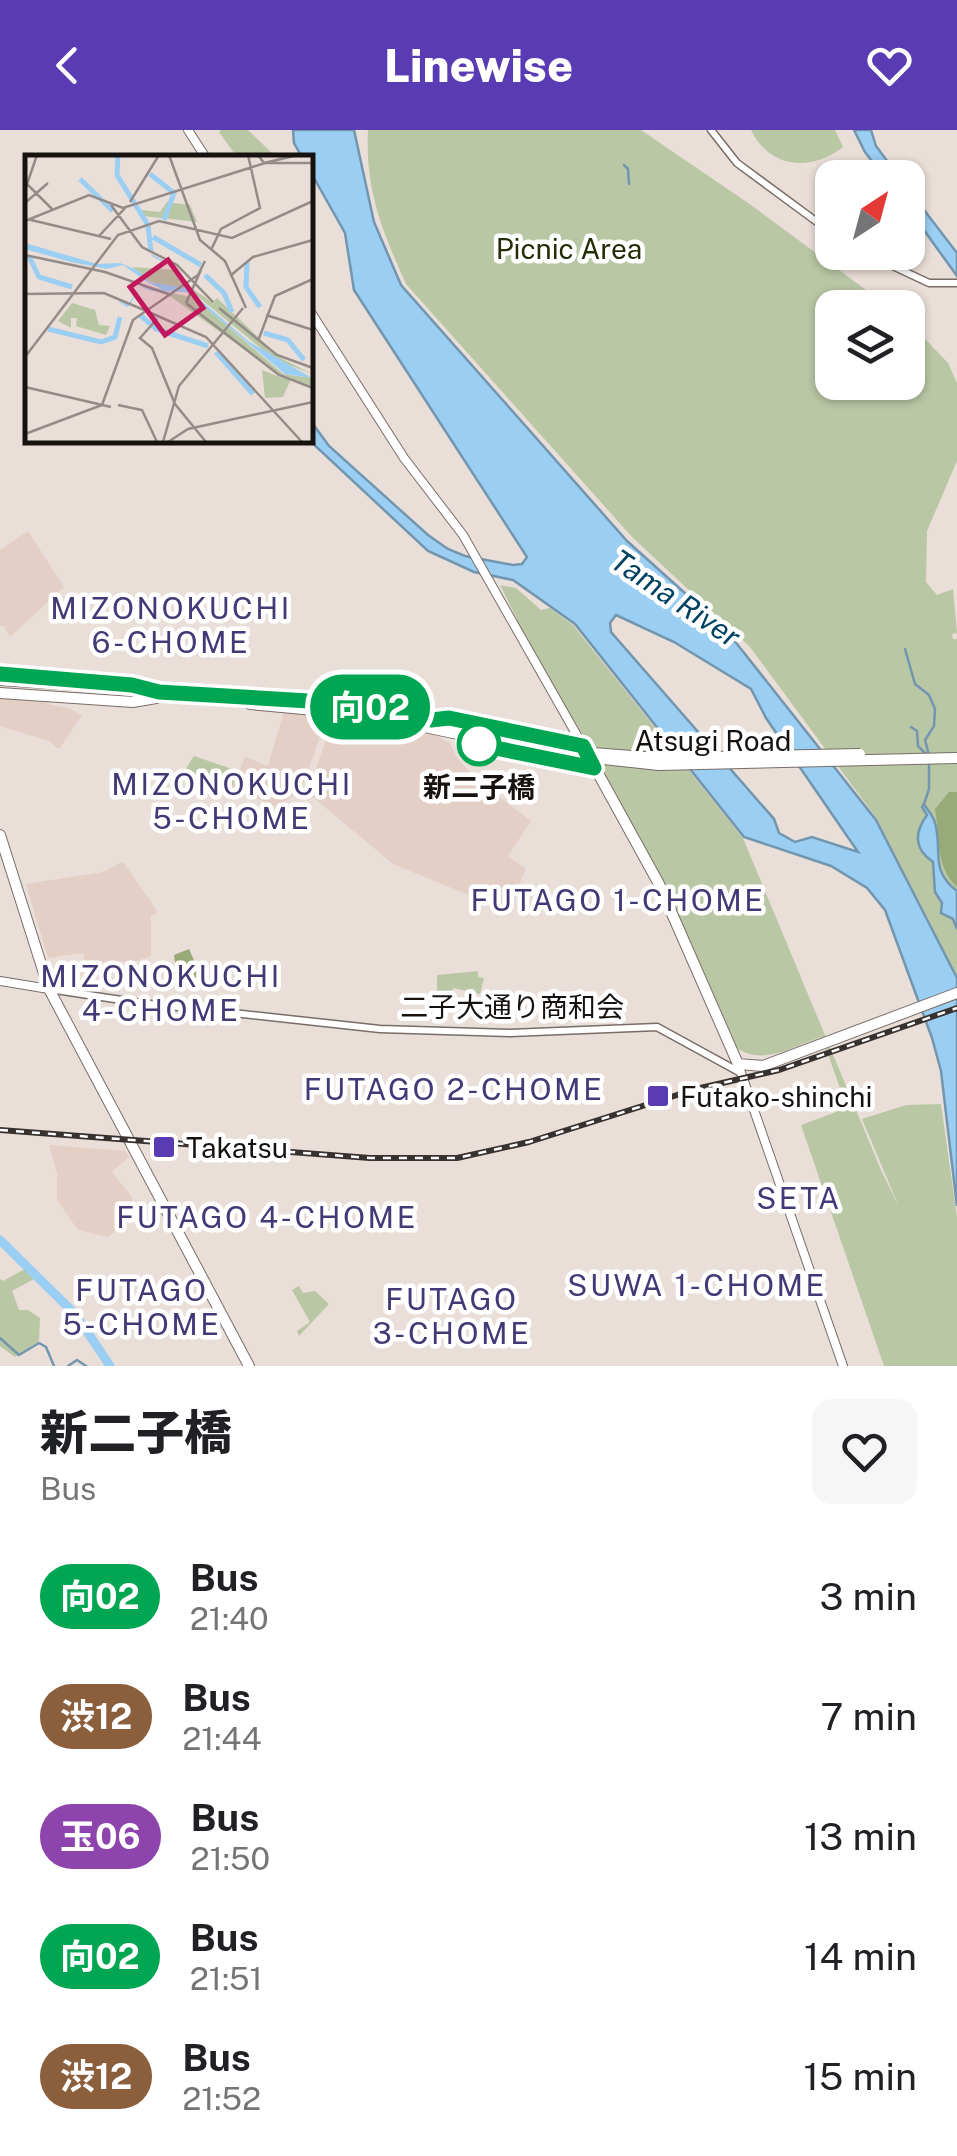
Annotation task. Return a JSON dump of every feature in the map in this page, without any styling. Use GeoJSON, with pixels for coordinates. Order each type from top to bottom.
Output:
{"type":"FeatureCollection","features":[{"type":"Feature","properties":{"kind":"highway"},"geometry":{"type":"LineString","coordinates":[[0,683],[343,703],[430,724],[466,742],[594,768]]}},
{"type":"Feature","properties":{"kind":"highway"},"geometry":{"type":"LineString","coordinates":[[0,683],[132,685],[158,695]]}},
{"type":"Feature","properties":{"kind":"highway"},"geometry":{"type":"LineString","coordinates":[[0,683],[132,702],[158,695]]}},
{"type":"Feature","properties":{"kind":"highway"},"geometry":{"type":"LineString","coordinates":[[430,724],[449,718],[583,746],[659,884],[732,1044],[748,1065],[957,993]]}},
{"type":"Feature","properties":{"kind":"highway","name":"Atsugi Road"},"geometry":{"type":"LineString","coordinates":[[430,724],[594,754],[658,758],[957,755]]}},
{"type":"Feature","properties":{"kind":"highway"},"geometry":{"type":"LineString","coordinates":[[0,836],[49,989],[248,1366]]}},
{"type":"Feature","properties":{"kind":"main road"},"geometry":{"type":"LineString","coordinates":[[188,130],[204,155]]}},
{"type":"Feature","properties":{"kind":"main road"},"geometry":{"type":"LineString","coordinates":[[312,314],[463,535],[583,746]]}},
{"type":"Feature","properties":{"kind":"main road"},"geometry":{"type":"LineString","coordinates":[[0,981],[49,989]]}},
{"type":"Feature","properties":{"kind":"main road"},"geometry":{"type":"LineString","coordinates":[[748,1065],[843,1366]]}},
{"type":"Feature","properties":{"kind":"street"},"geometry":{"type":"LineString","coordinates":[[711,130],[737,163],[815,220]]}},
{"type":"Feature","properties":{"kind":"street"},"geometry":{"type":"LineString","coordinates":[[901,270],[924,281],[948,284]]}},
{"type":"Feature","properties":{"kind":"street","name":"二子大通り商和会"},"geometry":{"type":"LineString","coordinates":[[49,989],[380,1029],[510,1033],[658,1028],[748,1065]]}},
{"type":"Feature","properties":{"kind":"shaded area"},"geometry":{"type":"Polygon","coordinates":[[[28,531],[64,587],[10,637],[0,626],[0,550],[28,531]]]}},
{"type":"Feature","properties":{"kind":"shaded area"},"geometry":{"type":"Polygon","coordinates":[[[0,698],[47,701],[82,715],[57,748],[49,741],[0,726],[0,698]]]}},
{"type":"Feature","properties":{"kind":"shaded area"},"geometry":{"type":"Polygon","coordinates":[[[284,711],[328,715],[301,790],[277,807],[232,788],[245,757],[268,766],[284,711]]]}},
{"type":"Feature","properties":{"kind":"shaded area"},"geometry":{"type":"Polygon","coordinates":[[[334,716],[425,730],[450,743],[457,758],[475,778],[531,821],[508,856],[526,869],[508,911],[393,864],[308,793],[334,716]]]}},
{"type":"Feature","properties":{"kind":"shaded area"},"geometry":{"type":"Polygon","coordinates":[[[123,862],[158,912],[151,916],[151,956],[137,961],[85,962],[83,953],[48,958],[26,884],[103,872],[123,862]]]}},
{"type":"Feature","properties":{"kind":"shaded area"},"geometry":{"type":"Polygon","coordinates":[[[49,1145],[125,1151],[129,1157],[112,1172],[132,1197],[132,1215],[108,1237],[78,1230],[57,1200],[57,1173],[49,1145]]]}},
{"type":"Feature","properties":{"kind":"green space"},"geometry":{"type":"Polygon","coordinates":[[[248,130],[274,155],[236,155],[219,132],[248,130]]]}},
{"type":"Feature","properties":{"kind":"green space","name":"Picnic Area"},"geometry":{"type":"Polygon","coordinates":[[[368,130],[641,130],[815,252],[815,270],[839,270],[866,290],[815,290],[815,400],[925,400],[925,339],[948,363],[957,383],[957,461],[927,531],[926,582],[937,595],[953,589],[957,633],[952,634],[957,639],[957,976],[877,819],[750,647],[632,537],[406,284],[377,209],[368,130]]]}},
{"type":"Feature","properties":{"kind":"green space"},"geometry":{"type":"Polygon","coordinates":[[[751,130],[835,130],[843,147],[805,163],[780,159],[759,143],[751,130]]]}},
{"type":"Feature","properties":{"kind":"green space"},"geometry":{"type":"Polygon","coordinates":[[[500,585],[516,588],[541,610],[550,608],[573,625],[743,838],[899,1207],[862,1119],[906,1105],[941,1104],[957,1217],[957,1366],[884,1366],[801,1125],[847,1108],[822,1037],[770,1055],[738,1049],[666,887],[582,733],[512,620],[517,619],[500,585]]]}},
{"type":"Feature","properties":{"kind":"green space"},"geometry":{"type":"Polygon","coordinates":[[[194,756],[238,771],[232,787],[183,773],[194,756]]]}},
{"type":"Feature","properties":{"kind":"green space"},"geometry":{"type":"Polygon","coordinates":[[[949,792],[957,792],[957,887],[942,861],[935,809],[949,792]]]}},
{"type":"Feature","properties":{"kind":"green space"},"geometry":{"type":"Polygon","coordinates":[[[189,949],[196,965],[196,982],[180,983],[174,955],[189,949]]]}},
{"type":"Feature","properties":{"kind":"green space"},"geometry":{"type":"Polygon","coordinates":[[[478,971],[478,977],[484,978],[480,994],[453,988],[451,1003],[437,1003],[437,975],[478,971]]]}},
{"type":"Feature","properties":{"kind":"green space"},"geometry":{"type":"Polygon","coordinates":[[[25,1269],[34,1279],[12,1291],[19,1310],[28,1310],[40,1318],[39,1341],[15,1357],[0,1346],[0,1279],[25,1269]]]}},
{"type":"Feature","properties":{"kind":"green space"},"geometry":{"type":"Polygon","coordinates":[[[299,1286],[303,1293],[315,1291],[329,1304],[299,1336],[297,1331],[310,1322],[292,1290],[299,1286]]]}},
{"type":"Feature","properties":{"kind":"water","name":"Tama River"},"geometry":{"type":"Polygon","coordinates":[[[293,130],[354,130],[374,222],[401,285],[627,541],[726,630],[876,820],[957,978],[957,1206],[941,1071],[932,1038],[885,910],[867,888],[831,866],[744,837],[575,624],[513,580],[474,572],[428,551],[311,442],[312,423],[329,446],[448,549],[513,565],[522,564],[527,557],[354,290],[345,233],[312,175],[312,155],[301,155],[293,130]],[[616,615],[610,623],[611,632],[774,819],[779,833],[795,842],[812,837],[858,852],[766,718],[751,689],[674,642],[616,615]]]}},
{"type":"Feature","properties":{"kind":"water"},"geometry":{"type":"Polygon","coordinates":[[[854,130],[871,130],[886,160],[871,160],[854,130]]]}},
{"type":"Feature","properties":{"kind":"water"},"geometry":{"type":"Polygon","coordinates":[[[925,211],[957,253],[957,276],[925,232],[925,211]]]}},
{"type":"Feature","properties":{"kind":"water"},"geometry":{"type":"Polygon","coordinates":[[[924,804],[935,823],[943,875],[957,891],[957,929],[953,919],[941,913],[933,862],[919,846],[918,834],[927,815],[924,804]]]}},
{"type":"Feature","properties":{"kind":"waterway"},"geometry":{"type":"LineString","coordinates":[[624,165],[629,184]]}},
{"type":"Feature","properties":{"kind":"waterway"},"geometry":{"type":"LineString","coordinates":[[905,649],[915,684],[929,695],[935,709],[934,726],[925,740],[929,755]]}},
{"type":"Feature","properties":{"kind":"waterway"},"geometry":{"type":"LineString","coordinates":[[911,727],[917,731],[918,746],[925,753]]}},
{"type":"Feature","properties":{"kind":"waterway"},"geometry":{"type":"LineString","coordinates":[[924,804],[929,789],[929,763]]}},
{"type":"Feature","properties":{"kind":"waterway"},"geometry":{"type":"LineString","coordinates":[[0,1240],[76,1315],[110,1366]]}},
{"type":"Feature","properties":{"kind":"waterway"},"geometry":{"type":"LineString","coordinates":[[0,1338],[19,1355],[39,1343],[46,1347],[54,1366]]}},
{"type":"Feature","properties":{"kind":"waterway"},"geometry":{"type":"LineString","coordinates":[[68,1366],[77,1360],[86,1366]]}},
{"type":"Feature","properties":{"kind":"railway"},"geometry":{"type":"LineString","coordinates":[[0,1130],[370,1158],[457,1158],[529,1142],[696,1089],[779,1070],[957,1008]]}},
{"type":"Feature","properties":{"kind":"bus line","name":"向02"},"geometry":{"type":"LineString","coordinates":[[0,674],[132,685],[159,692],[343,703],[431,720],[449,718],[583,746],[594,768],[466,742]]}},
{"type":"Feature","properties":{"kind":"place","name":"新二子橋"},"geometry":{"type":"Point","coordinates":[479,744]}},
{"type":"Feature","properties":{"kind":"place","name":"Futako-shinchi"},"geometry":{"type":"Point","coordinates":[658,1096]}},
{"type":"Feature","properties":{"kind":"place","name":"Takatsu"},"geometry":{"type":"Point","coordinates":[164,1147]}},
{"type":"Feature","properties":{"kind":"district","name":"MIZONOKUCHI 6-CHOME"},"geometry":{"type":"Point","coordinates":[171,625]}},
{"type":"Feature","properties":{"kind":"district","name":"MIZONOKUCHI 5-CHOME"},"geometry":{"type":"Point","coordinates":[232,801]}},
{"type":"Feature","properties":{"kind":"district","name":"FUTAGO 1-CHOME"},"geometry":{"type":"Point","coordinates":[618,900]}},
{"type":"Feature","properties":{"kind":"district","name":"MIZONOKUCHI 4-CHOME"},"geometry":{"type":"Point","coordinates":[161,993]}},
{"type":"Feature","properties":{"kind":"district","name":"FUTAGO 2-CHOME"},"geometry":{"type":"Point","coordinates":[454,1089]}},
{"type":"Feature","properties":{"kind":"district","name":"SETA"},"geometry":{"type":"Point","coordinates":[799,1198]}},
{"type":"Feature","properties":{"kind":"district","name":"FUTAGO 4-CHOME"},"geometry":{"type":"Point","coordinates":[267,1217]}},
{"type":"Feature","properties":{"kind":"district","name":"SUWA 1-CHOME"},"geometry":{"type":"Point","coordinates":[697,1285]}},
{"type":"Feature","properties":{"kind":"district","name":"FUTAGO 5-CHOME"},"geometry":{"type":"Point","coordinates":[142,1307]}},
{"type":"Feature","properties":{"kind":"district","name":"FUTAGO 3-CHOME"},"geometry":{"type":"Point","coordinates":[452,1316]}}]}
